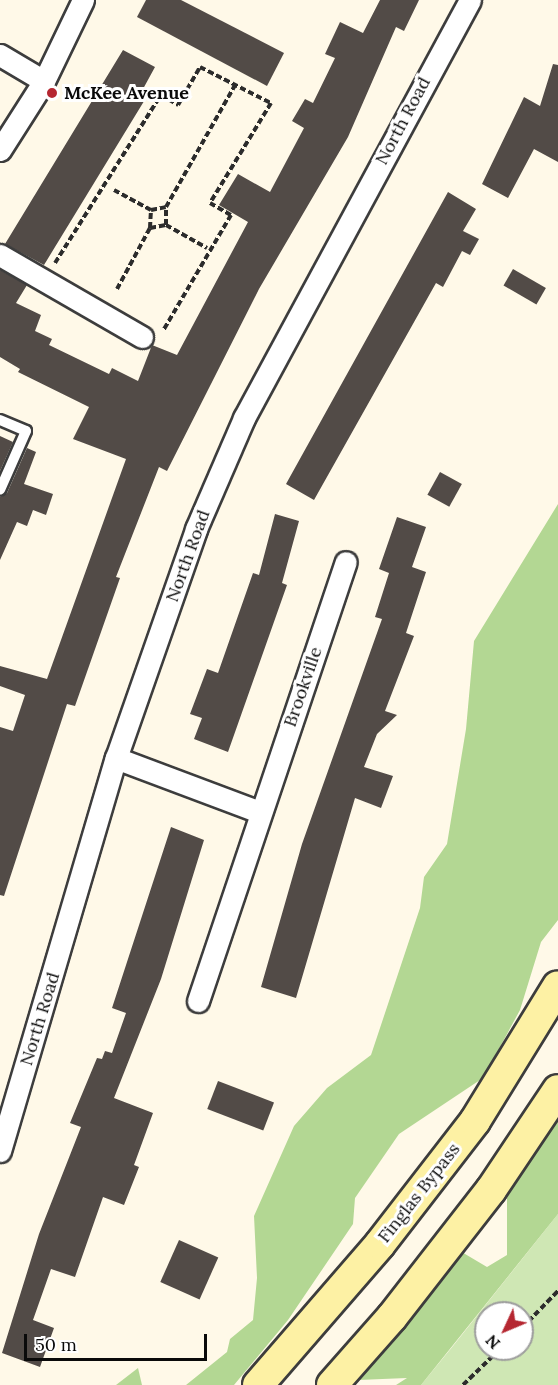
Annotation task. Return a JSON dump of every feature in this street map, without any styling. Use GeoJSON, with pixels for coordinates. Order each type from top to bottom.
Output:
{"type":"FeatureCollection","features":[{"type":"Feature","properties":{"kind":"main road","name":"Finglas Bypass"},"geometry":{"type":"LineString","coordinates":[[258,1385],[380,1244],[475,1121],[558,986]]}},
{"type":"Feature","properties":{"kind":"main road"},"geometry":{"type":"LineString","coordinates":[[332,1385],[392,1317],[491,1190],[558,1090]]}},
{"type":"Feature","properties":{"kind":"street"},"geometry":{"type":"LineString","coordinates":[[0,150],[44,81],[83,0]]}},
{"type":"Feature","properties":{"kind":"street","name":"North Road"},"geometry":{"type":"LineString","coordinates":[[0,1151],[116,758],[196,529],[244,418],[470,0]]}},
{"type":"Feature","properties":{"kind":"street"},"geometry":{"type":"LineString","coordinates":[[0,55],[44,81]]}},
{"type":"Feature","properties":{"kind":"street"},"geometry":{"type":"LineString","coordinates":[[0,255],[43,281],[152,335]]}},
{"type":"Feature","properties":{"kind":"street","name":"Brookville"},"geometry":{"type":"LineString","coordinates":[[198,1001],[346,562]]}},
{"type":"Feature","properties":{"kind":"street"},"geometry":{"type":"LineString","coordinates":[[116,758],[260,812]]}},
{"type":"Feature","properties":{"kind":"lane"},"geometry":{"type":"LineString","coordinates":[[0,420],[26,431],[0,490]]}},
{"type":"Feature","properties":{"kind":"path"},"geometry":{"type":"LineString","coordinates":[[43,281],[161,95],[178,105],[200,67],[271,103],[210,203],[231,215],[152,335]]}},
{"type":"Feature","properties":{"kind":"path"},"geometry":{"type":"LineString","coordinates":[[166,225],[166,207],[235,85]]}},
{"type":"Feature","properties":{"kind":"path"},"geometry":{"type":"LineString","coordinates":[[114,190],[152,210],[166,207]]}},
{"type":"Feature","properties":{"kind":"path"},"geometry":{"type":"LineString","coordinates":[[117,289],[150,228],[152,210]]}},
{"type":"Feature","properties":{"kind":"path"},"geometry":{"type":"LineString","coordinates":[[150,228],[166,225],[207,248]]}},
{"type":"Feature","properties":{"kind":"path"},"geometry":{"type":"LineString","coordinates":[[534,1317],[556,1296],[558,1291]]}},
{"type":"Feature","properties":{"kind":"path"},"geometry":{"type":"LineString","coordinates":[[463,1385],[488,1361]]}},
{"type":"Feature","properties":{"kind":"green space"},"geometry":{"type":"Polygon","coordinates":[[[558,504],[558,920],[541,942],[520,1010],[483,1078],[399,1134],[355,1198],[353,1224],[288,1320],[234,1385],[186,1385],[227,1352],[230,1339],[253,1320],[257,1278],[254,1216],[294,1126],[327,1088],[371,1055],[420,908],[424,877],[447,844],[466,729],[474,641],[558,504]]]}},
{"type":"Feature","properties":{"kind":"green space"},"geometry":{"type":"Polygon","coordinates":[[[558,1116],[558,1214],[488,1301],[474,1301],[474,1319],[421,1385],[396,1385],[407,1378],[358,1380],[403,1328],[460,1251],[487,1267],[507,1255],[507,1197],[558,1116]]]}},
{"type":"Feature","properties":{"kind":"green space"},"geometry":{"type":"Polygon","coordinates":[[[558,1214],[558,1385],[421,1385],[474,1320],[474,1361],[534,1361],[534,1301],[489,1301],[558,1214]]]}},
{"type":"Feature","properties":{"kind":"green space"},"geometry":{"type":"Polygon","coordinates":[[[138,1368],[142,1385],[116,1385],[138,1368]]]}},
{"type":"Feature","properties":{"kind":"building"},"geometry":{"type":"Polygon","coordinates":[[[146,0],[181,0],[284,53],[267,86],[137,17],[146,0]]]}},
{"type":"Feature","properties":{"kind":"building"},"geometry":{"type":"Polygon","coordinates":[[[380,0],[419,0],[404,31],[396,27],[348,137],[259,289],[167,471],[159,467],[116,577],[120,578],[75,706],[67,704],[4,896],[0,895],[0,727],[13,731],[25,695],[0,686],[0,666],[47,679],[126,459],[73,439],[89,407],[18,372],[20,369],[0,357],[0,270],[27,285],[16,303],[41,315],[35,331],[52,339],[49,345],[109,374],[112,368],[138,381],[152,345],[177,355],[248,222],[219,205],[238,174],[270,192],[304,128],[292,121],[305,99],[313,103],[335,58],[325,54],[340,22],[363,33],[380,0]]]}},
{"type":"Feature","properties":{"kind":"building"},"geometry":{"type":"Polygon","coordinates":[[[123,50],[155,67],[143,89],[149,93],[44,265],[5,244],[123,50]]]}},
{"type":"Feature","properties":{"kind":"building"},"geometry":{"type":"Polygon","coordinates":[[[553,64],[558,65],[558,162],[534,149],[508,198],[482,184],[524,97],[540,106],[553,64]]]}},
{"type":"Feature","properties":{"kind":"building"},"geometry":{"type":"Polygon","coordinates":[[[448,192],[476,209],[463,231],[479,239],[470,255],[462,251],[443,287],[436,283],[314,500],[286,484],[448,192]]]}},
{"type":"Feature","properties":{"kind":"building"},"geometry":{"type":"Polygon","coordinates":[[[513,269],[546,288],[536,304],[504,285],[513,269]]]}},
{"type":"Feature","properties":{"kind":"building"},"geometry":{"type":"Polygon","coordinates":[[[0,436],[13,442],[0,471],[0,436]]]}},
{"type":"Feature","properties":{"kind":"building"},"geometry":{"type":"Polygon","coordinates":[[[27,448],[36,452],[24,484],[53,494],[46,515],[33,510],[27,526],[17,522],[0,560],[0,497],[7,493],[27,448]]]}},
{"type":"Feature","properties":{"kind":"building"},"geometry":{"type":"Polygon","coordinates":[[[440,472],[462,484],[449,507],[427,495],[440,472]]]}},
{"type":"Feature","properties":{"kind":"building"},"geometry":{"type":"Polygon","coordinates":[[[275,514],[299,521],[282,583],[287,585],[228,752],[194,739],[202,718],[190,714],[207,669],[218,673],[253,573],[259,575],[275,514]]]}},
{"type":"Feature","properties":{"kind":"building"},"geometry":{"type":"Polygon","coordinates":[[[397,517],[426,527],[412,567],[426,572],[406,633],[414,636],[385,711],[397,715],[377,734],[364,767],[393,776],[381,808],[355,798],[296,998],[261,987],[302,844],[382,619],[375,617],[389,573],[379,569],[397,517]]]}},
{"type":"Feature","properties":{"kind":"building"},"geometry":{"type":"Polygon","coordinates":[[[171,827],[204,840],[161,979],[114,1098],[153,1113],[134,1165],[139,1167],[124,1205],[103,1197],[75,1277],[51,1269],[33,1320],[54,1328],[40,1367],[2,1353],[39,1234],[81,1127],[70,1123],[97,1058],[102,1059],[105,1051],[112,1053],[126,1013],[112,1008],[171,827]]]}},
{"type":"Feature","properties":{"kind":"building"},"geometry":{"type":"Polygon","coordinates":[[[218,1081],[274,1103],[263,1131],[207,1109],[218,1081]]]}},
{"type":"Feature","properties":{"kind":"building"},"geometry":{"type":"Polygon","coordinates":[[[179,1240],[218,1257],[200,1300],[160,1282],[179,1240]]]}},
{"type":"Feature","properties":{"kind":"place","name":"McKee Avenue"},"geometry":{"type":"Point","coordinates":[52,93]}}]}
